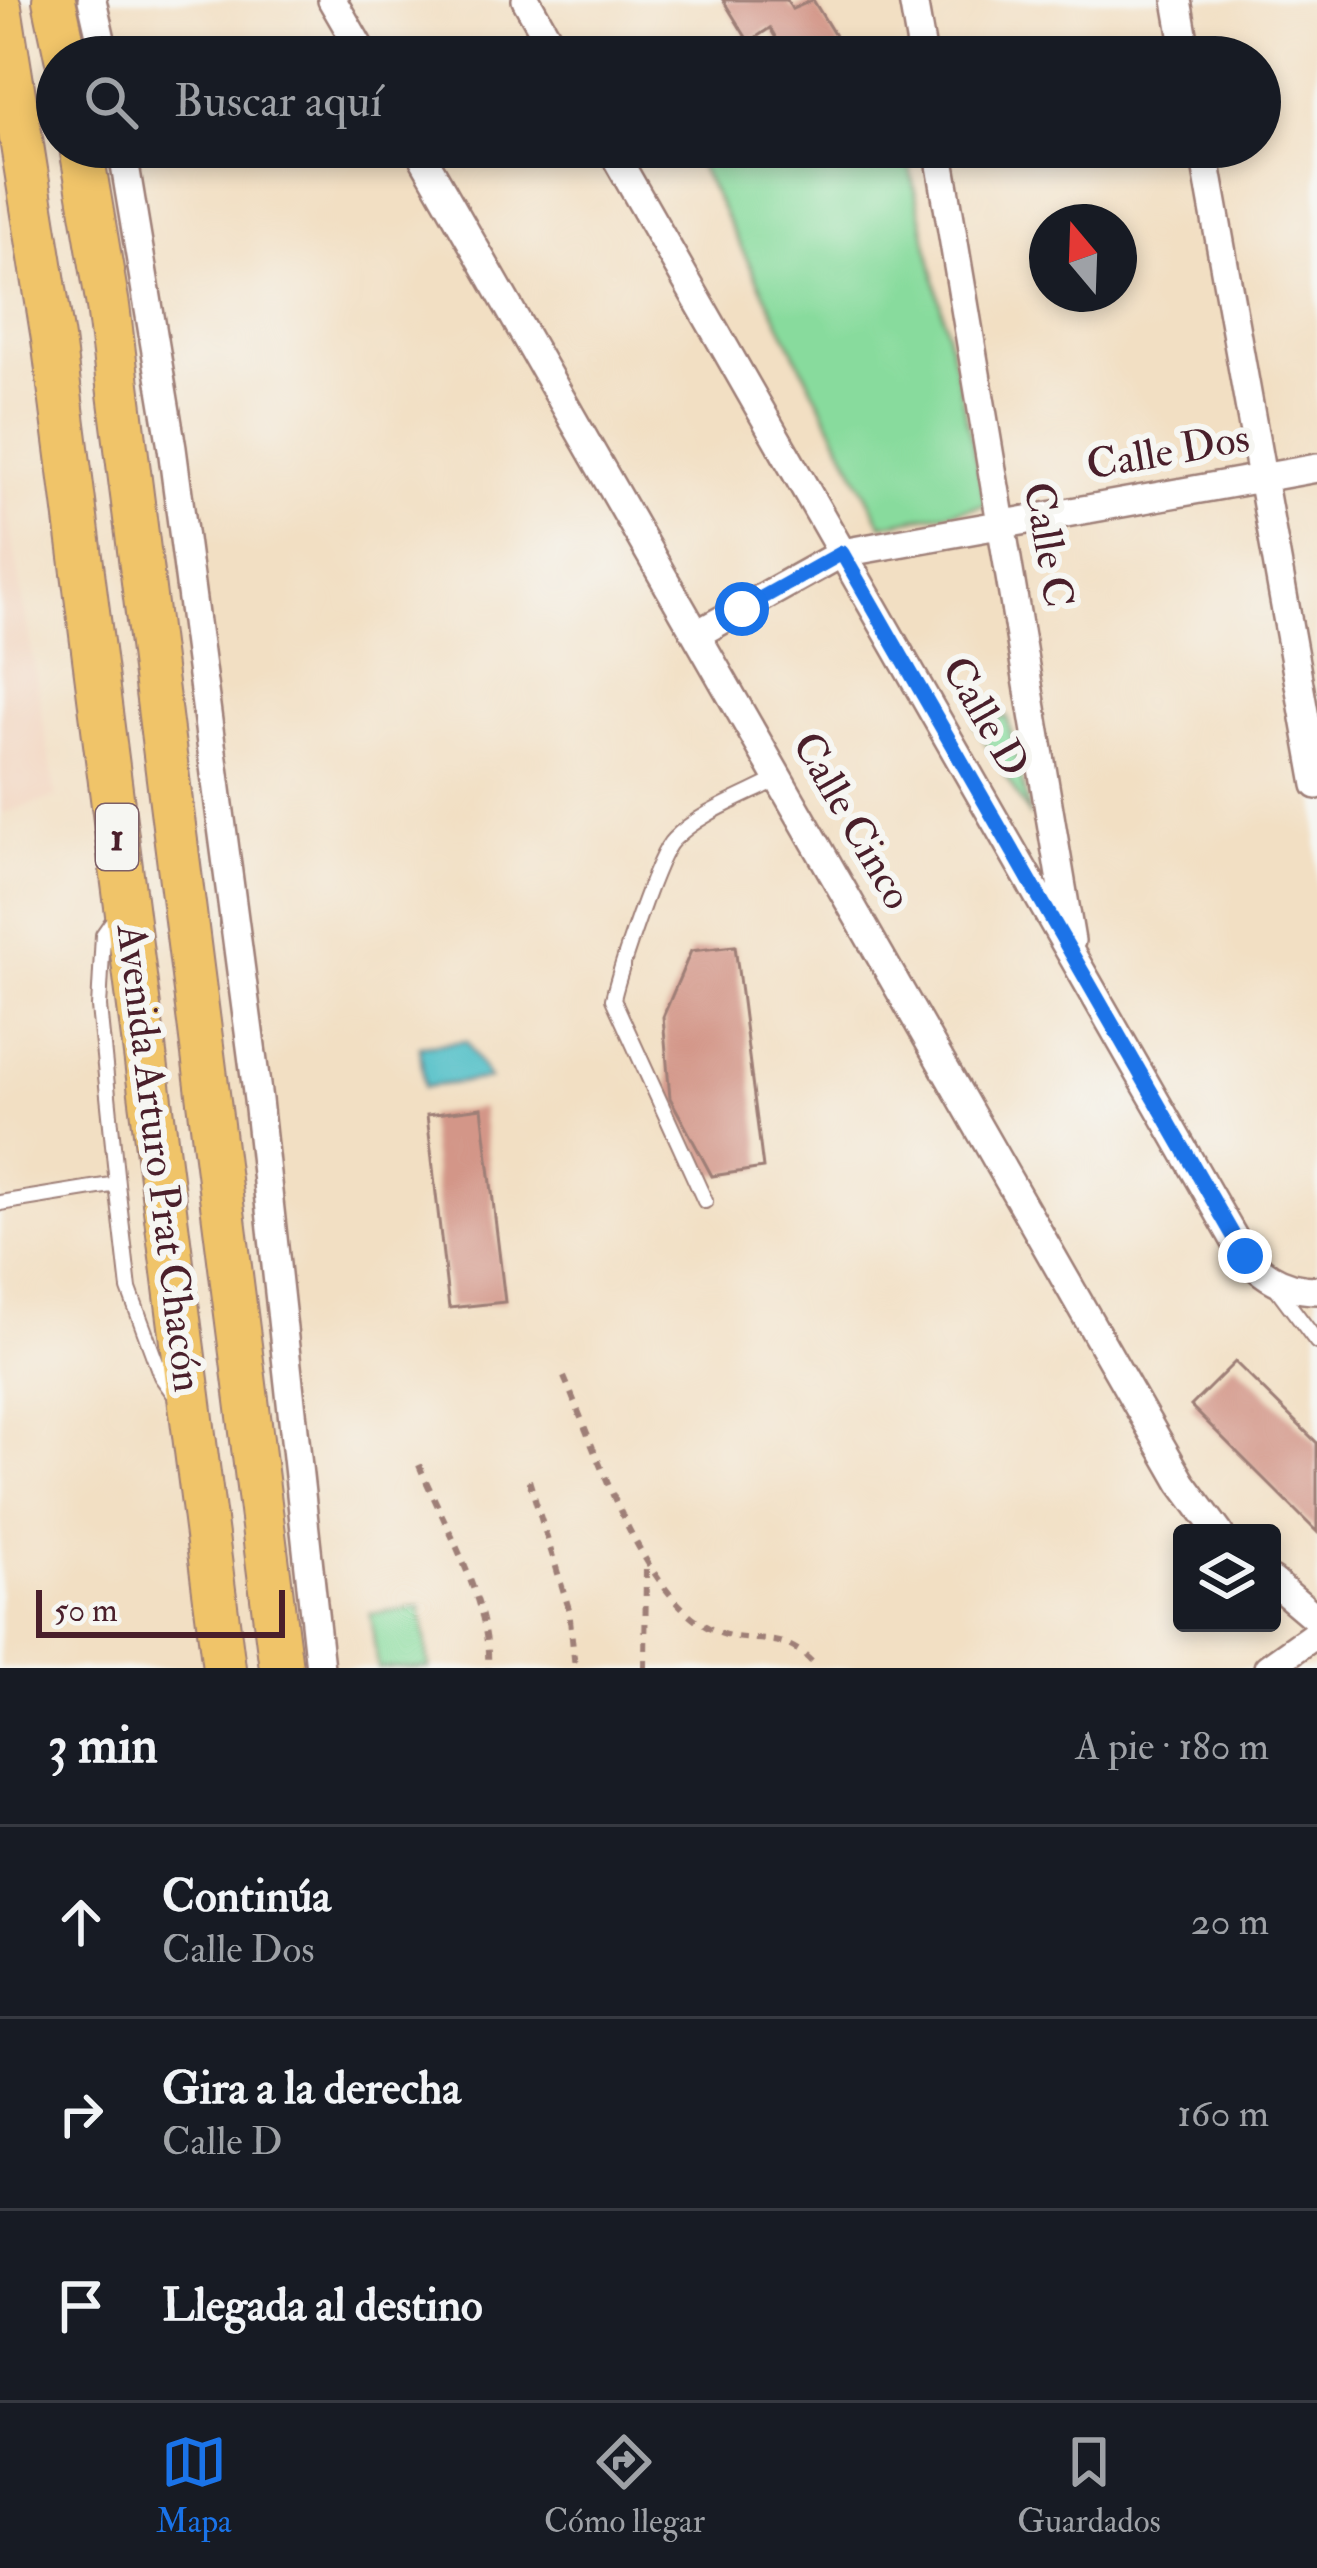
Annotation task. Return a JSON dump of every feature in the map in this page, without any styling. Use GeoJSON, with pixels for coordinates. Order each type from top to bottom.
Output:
{"type":"FeatureCollection","features":[{"type":"Feature","properties":{"kind":"main road"},"geometry":{"type":"LineString","coordinates":[[54,0],[61,36]]}},
{"type":"Feature","properties":{"kind":"main road","name":"Avenida Arturo Prat Chacón"},"geometry":{"type":"LineString","coordinates":[[0,8],[53,339],[224,1668]]}},
{"type":"Feature","properties":{"kind":"main road","name":"Avenida Arturo Prat Chacón"},"geometry":{"type":"LineString","coordinates":[[85,168],[108,306],[280,1668]]}},
{"type":"Feature","properties":{"kind":"street"},"geometry":{"type":"LineString","coordinates":[[92,0],[100,36]]}},
{"type":"Feature","properties":{"kind":"street"},"geometry":{"type":"LineString","coordinates":[[332,0],[353,36]]}},
{"type":"Feature","properties":{"kind":"street"},"geometry":{"type":"LineString","coordinates":[[526,0],[546,36]]}},
{"type":"Feature","properties":{"kind":"street"},"geometry":{"type":"LineString","coordinates":[[913,0],[919,36]]}},
{"type":"Feature","properties":{"kind":"street"},"geometry":{"type":"LineString","coordinates":[[1177,0],[1183,36]]}},
{"type":"Feature","properties":{"kind":"street"},"geometry":{"type":"LineString","coordinates":[[125,168],[172,448],[249,1030],[320,1668]]}},
{"type":"Feature","properties":{"kind":"street","name":"Calle Cinco"},"geometry":{"type":"LineString","coordinates":[[429,168],[1183,1483],[1213,1524]]}},
{"type":"Feature","properties":{"kind":"street","name":"Calle D"},"geometry":{"type":"LineString","coordinates":[[622,168],[1236,1242],[1268,1277]]}},
{"type":"Feature","properties":{"kind":"street","name":"Calle C"},"geometry":{"type":"LineString","coordinates":[[942,168],[1074,957]]}},
{"type":"Feature","properties":{"kind":"street"},"geometry":{"type":"LineString","coordinates":[[1207,168],[1317,785]]}},
{"type":"Feature","properties":{"kind":"street","name":"Calle Dos"},"geometry":{"type":"LineString","coordinates":[[697,634],[842,553],[1317,468]]}},
{"type":"Feature","properties":{"kind":"street"},"geometry":{"type":"LineString","coordinates":[[1268,1277],[1298,1289],[1317,1289]]}},
{"type":"Feature","properties":{"kind":"street"},"geometry":{"type":"LineString","coordinates":[[1281,1589],[1317,1619]]}},
{"type":"Feature","properties":{"kind":"street"},"geometry":{"type":"LineString","coordinates":[[1268,1668],[1317,1633]]}},
{"type":"Feature","properties":{"kind":"lane"},"geometry":{"type":"LineString","coordinates":[[705,1201],[614,999],[619,973],[668,844],[686,829],[780,778]]}},
{"type":"Feature","properties":{"kind":"lane"},"geometry":{"type":"LineString","coordinates":[[126,903],[104,929],[99,1007],[129,1289],[161,1376],[191,1417]]}},
{"type":"Feature","properties":{"kind":"lane"},"geometry":{"type":"LineString","coordinates":[[0,1203],[116,1184]]}},
{"type":"Feature","properties":{"kind":"lane"},"geometry":{"type":"LineString","coordinates":[[1268,1277],[1317,1342]]}},
{"type":"Feature","properties":{"kind":"path"},"geometry":{"type":"LineString","coordinates":[[564,1377],[646,1563],[680,1606],[708,1628],[778,1639],[805,1653],[817,1668]]}},
{"type":"Feature","properties":{"kind":"path"},"geometry":{"type":"LineString","coordinates":[[418,1465],[471,1587],[488,1668]]}},
{"type":"Feature","properties":{"kind":"path"},"geometry":{"type":"LineString","coordinates":[[529,1480],[569,1609],[574,1668]]}},
{"type":"Feature","properties":{"kind":"path"},"geometry":{"type":"LineString","coordinates":[[645,1668],[646,1563]]}},
{"type":"Feature","properties":{"kind":"shaded area"},"geometry":{"type":"Polygon","coordinates":[[[0,463],[56,797],[0,814],[0,463]]]}},
{"type":"Feature","properties":{"kind":"green space"},"geometry":{"type":"Polygon","coordinates":[[[701,168],[910,168],[986,505],[882,525],[701,168]]]}},
{"type":"Feature","properties":{"kind":"green space"},"geometry":{"type":"Polygon","coordinates":[[[1007,716],[1030,817],[974,724],[1007,716]]]}},
{"type":"Feature","properties":{"kind":"green space"},"geometry":{"type":"Polygon","coordinates":[[[421,1607],[429,1668],[378,1668],[370,1614],[421,1607]]]}},
{"type":"Feature","properties":{"kind":"water"},"geometry":{"type":"Polygon","coordinates":[[[466,1041],[489,1079],[424,1087],[420,1046],[466,1041]]]}},
{"type":"Feature","properties":{"kind":"building"},"geometry":{"type":"Polygon","coordinates":[[[723,0],[787,0],[792,9],[813,0],[835,36],[775,36],[770,28],[758,36],[745,36],[723,0]]]}},
{"type":"Feature","properties":{"kind":"building"},"geometry":{"type":"Polygon","coordinates":[[[735,946],[763,1168],[712,1176],[670,1098],[663,1017],[691,951],[735,946]]]}},
{"type":"Feature","properties":{"kind":"building"},"geometry":{"type":"Polygon","coordinates":[[[482,1108],[505,1302],[449,1308],[427,1115],[482,1108]]]}},
{"type":"Feature","properties":{"kind":"building"},"geometry":{"type":"Polygon","coordinates":[[[1235,1362],[1317,1443],[1317,1532],[1191,1406],[1235,1362]]]}},
{"type":"Feature","properties":{"kind":"route"},"geometry":{"type":"LineString","coordinates":[[742,609],[842,553],[1245,1256]]}}]}
